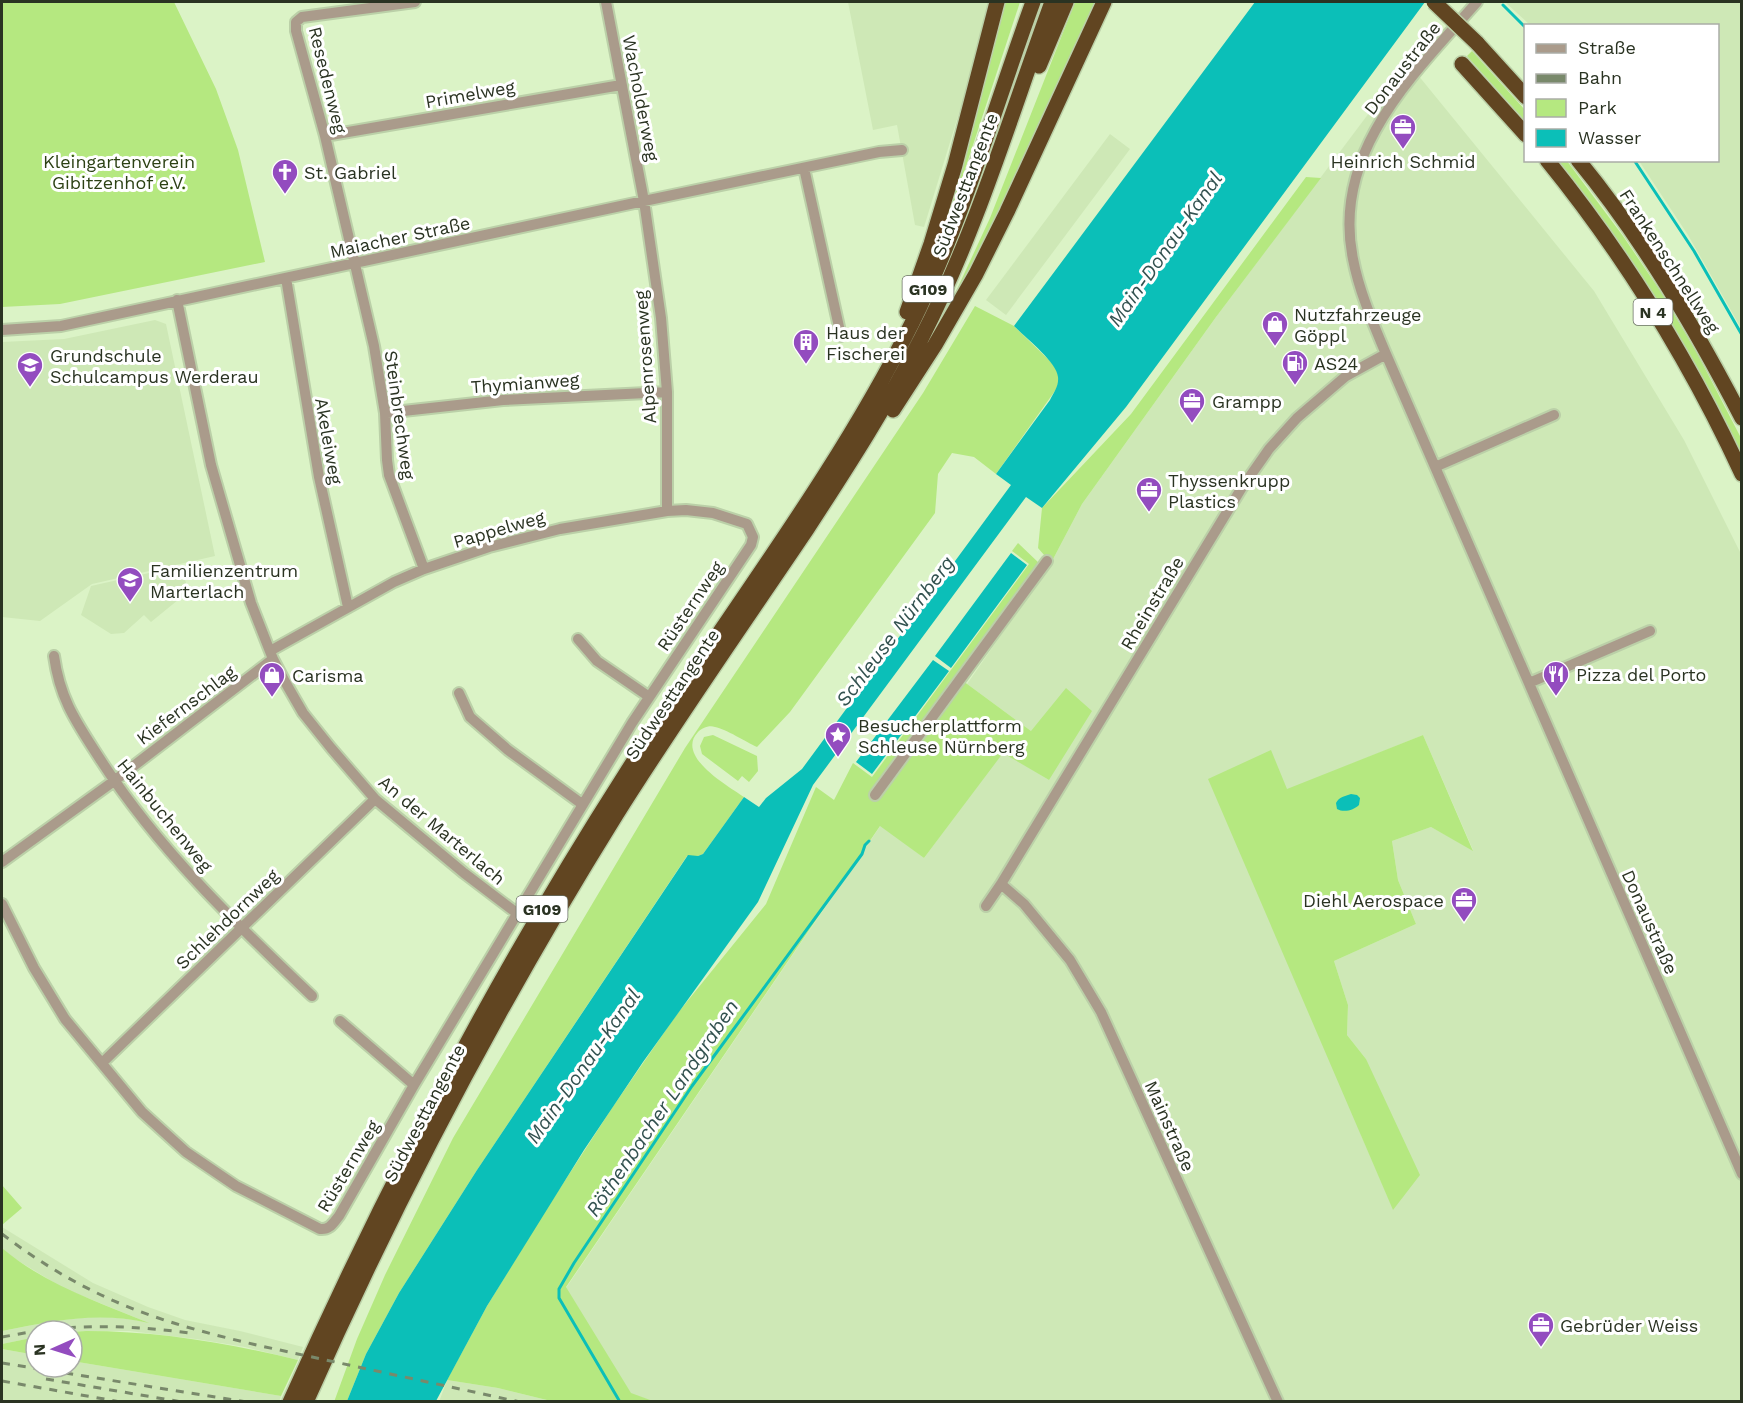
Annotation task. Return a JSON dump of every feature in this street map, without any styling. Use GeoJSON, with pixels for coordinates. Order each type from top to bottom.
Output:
{"type":"FeatureCollection","features":[{"type":"Feature","properties":{"kind":"highway"},"geometry":{"type":"LineString","coordinates":[[884,377],[932,244],[997,2]]}},
{"type":"Feature","properties":{"kind":"highway","name":"Südwesttangente"},"geometry":{"type":"LineString","coordinates":[[290,1401],[397,1173],[527,934],[625,774],[822,478],[884,377],[920,308],[951,236],[1031,2]]}},
{"type":"Feature","properties":{"kind":"highway","name":"Südwesttangente"},"geometry":{"type":"LineString","coordinates":[[306,1401],[351,1301],[409,1182],[471,1064],[547,929],[616,814],[844,473],[888,400],[937,308],[973,225],[1052,2]]}},
{"type":"Feature","properties":{"kind":"highway"},"geometry":{"type":"LineString","coordinates":[[1009,125],[1037,71],[1066,2]]}},
{"type":"Feature","properties":{"kind":"highway"},"geometry":{"type":"LineString","coordinates":[[844,473],[862,459],[962,300],[1007,213],[1104,2]]}},
{"type":"Feature","properties":{"kind":"highway"},"geometry":{"type":"LineString","coordinates":[[1434,2],[1477,43],[1524,95]]}},
{"type":"Feature","properties":{"kind":"highway"},"geometry":{"type":"LineString","coordinates":[[1461,64],[1524,133]]}},
{"type":"Feature","properties":{"kind":"highway","name":"N 4"},"geometry":{"type":"LineString","coordinates":[[1549,162],[1596,225],[1664,329],[1742,474]]}},
{"type":"Feature","properties":{"kind":"highway","name":"Frankenschnellweg"},"geometry":{"type":"LineString","coordinates":[[1580,162],[1645,253],[1698,338],[1742,418]]}},
{"type":"Feature","properties":{"kind":"street","name":"Resedenweg"},"geometry":{"type":"LineString","coordinates":[[354,263],[325,136],[296,31],[296,22],[302,17],[415,2]]}},
{"type":"Feature","properties":{"kind":"street","name":"Wacholderweg"},"geometry":{"type":"LineString","coordinates":[[606,2],[645,201]]}},
{"type":"Feature","properties":{"kind":"street","name":"Donaustraße"},"geometry":{"type":"LineString","coordinates":[[1477,2],[1388,108],[1368,142],[1356,175],[1350,212],[1353,258],[1367,309],[1386,354],[1742,1174]]}},
{"type":"Feature","properties":{"kind":"street","name":"Primelweg"},"geometry":{"type":"LineString","coordinates":[[325,136],[621,85]]}},
{"type":"Feature","properties":{"kind":"street","name":"Maiacher Straße"},"geometry":{"type":"LineString","coordinates":[[2,330],[61,326],[879,152],[902,150]]}},
{"type":"Feature","properties":{"kind":"street"},"geometry":{"type":"LineString","coordinates":[[804,168],[841,336]]}},
{"type":"Feature","properties":{"kind":"street","name":"Alpenrosenweg"},"geometry":{"type":"LineString","coordinates":[[645,201],[662,318],[667,392],[667,511]]}},
{"type":"Feature","properties":{"kind":"street","name":"Steinbrechweg"},"geometry":{"type":"LineString","coordinates":[[354,263],[374,346],[385,412],[389,475],[424,568]]}},
{"type":"Feature","properties":{"kind":"street","name":"Akeleiweg"},"geometry":{"type":"LineString","coordinates":[[286,278],[319,477],[348,607]]}},
{"type":"Feature","properties":{"kind":"street","name":"An der Marterlach"},"geometry":{"type":"LineString","coordinates":[[177,300],[211,465],[242,576],[284,680],[303,713],[375,799],[464,873],[518,914]]}},
{"type":"Feature","properties":{"kind":"street","name":"Rheinstraße"},"geometry":{"type":"LineString","coordinates":[[986,906],[1241,489],[1269,449],[1297,418],[1346,376],[1386,354]]}},
{"type":"Feature","properties":{"kind":"street","name":"Thymianweg"},"geometry":{"type":"LineString","coordinates":[[385,412],[503,400],[667,392]]}},
{"type":"Feature","properties":{"kind":"street"},"geometry":{"type":"LineString","coordinates":[[1435,467],[1554,415]]}},
{"type":"Feature","properties":{"kind":"street","name":"Pappelweg"},"geometry":{"type":"LineString","coordinates":[[272,655],[348,607],[394,582],[424,568],[489,547],[552,531],[667,511],[686,510],[713,513],[747,524],[752,532]]}},
{"type":"Feature","properties":{"kind":"street","name":"Rüsternweg"},"geometry":{"type":"LineString","coordinates":[[2,904],[34,968],[65,1019],[142,1112],[186,1152],[236,1186],[320,1229],[331,1227],[648,696],[751,545],[752,532]]}},
{"type":"Feature","properties":{"kind":"street"},"geometry":{"type":"LineString","coordinates":[[875,795],[1047,561]]}},
{"type":"Feature","properties":{"kind":"street"},"geometry":{"type":"LineString","coordinates":[[1528,683],[1650,631]]}},
{"type":"Feature","properties":{"kind":"street"},"geometry":{"type":"LineString","coordinates":[[578,639],[597,661],[648,696]]}},
{"type":"Feature","properties":{"kind":"street","name":"Kiefernschlag"},"geometry":{"type":"LineString","coordinates":[[2,862],[114,781],[272,655]]}},
{"type":"Feature","properties":{"kind":"street","name":"Hainbuchenweg"},"geometry":{"type":"LineString","coordinates":[[54,656],[57,676],[72,716],[114,781],[169,852],[241,928],[312,996]]}},
{"type":"Feature","properties":{"kind":"street"},"geometry":{"type":"LineString","coordinates":[[459,693],[470,717],[508,750],[582,804]]}},
{"type":"Feature","properties":{"kind":"street","name":"Schlehdornweg"},"geometry":{"type":"LineString","coordinates":[[102,1063],[375,799]]}},
{"type":"Feature","properties":{"kind":"street","name":"Mainstraße"},"geometry":{"type":"LineString","coordinates":[[1001,884],[1024,904],[1070,960],[1101,1012],[1278,1401]]}},
{"type":"Feature","properties":{"kind":"street"},"geometry":{"type":"LineString","coordinates":[[340,1021],[414,1085]]}},
{"type":"Feature","properties":{"kind":"shaded area"},"geometry":{"type":"Polygon","coordinates":[[[848,2],[993,2],[924,227],[915,225],[897,125],[873,130],[848,2]]]}},
{"type":"Feature","properties":{"kind":"shaded area"},"geometry":{"type":"Polygon","coordinates":[[[1505,2],[1741,2],[1741,328],[1688,235],[1640,162],[1719,162],[1719,24],[1529,24],[1505,2]]]}},
{"type":"Feature","properties":{"kind":"shaded area"},"geometry":{"type":"Polygon","coordinates":[[[1409,64],[1594,291],[1684,440],[1741,554],[1741,1401],[653,1401],[631,1394],[566,1288],[881,825],[924,858],[1003,752],[1049,780],[1031,731],[967,684],[1051,563],[1082,504],[1216,317],[1378,101],[1409,64]],[[1423,735],[1287,790],[1361,1135],[1393,1209],[1366,1059],[1347,1035],[1348,1005],[1334,961],[1416,924],[1398,880],[1392,841],[1431,827],[1473,850],[1423,735]]]}},
{"type":"Feature","properties":{"kind":"shaded area"},"geometry":{"type":"Polygon","coordinates":[[[1110,134],[1130,149],[1006,315],[986,300],[1110,134]]]}},
{"type":"Feature","properties":{"kind":"shaded area"},"geometry":{"type":"Polygon","coordinates":[[[155,320],[166,324],[215,556],[92,584],[40,621],[2,617],[2,342],[64,339],[155,320]]]}},
{"type":"Feature","properties":{"kind":"shaded area","name":"Familienzentrum Marterlach"},"geometry":{"type":"Polygon","coordinates":[[[180,566],[189,591],[151,622],[144,615],[124,633],[111,634],[81,615],[91,586],[180,566]]]}},
{"type":"Feature","properties":{"kind":"shaded area"},"geometry":{"type":"Polygon","coordinates":[[[2,1227],[93,1283],[148,1307],[185,1320],[303,1347],[298,1360],[245,1347],[196,1339],[129,1331],[84,1331],[84,1319],[72,1319],[100,1316],[144,1321],[63,1288],[12,1257],[2,1248],[2,1227]]]}},
{"type":"Feature","properties":{"kind":"shaded area"},"geometry":{"type":"Polygon","coordinates":[[[24,1327],[24,1339],[2,1344],[2,1331],[24,1327]]]}},
{"type":"Feature","properties":{"kind":"shaded area"},"geometry":{"type":"Polygon","coordinates":[[[2,1349],[24,1353],[24,1379],[84,1379],[84,1363],[281,1396],[279,1402],[2,1401],[2,1349]]]}},
{"type":"Feature","properties":{"kind":"shaded area"},"geometry":{"type":"Polygon","coordinates":[[[447,1380],[498,1388],[551,1401],[439,1402],[447,1380]]]}},
{"type":"Feature","properties":{"kind":"green space","name":"Kleingartenverein Gibitzenhof e.V."},"geometry":{"type":"Polygon","coordinates":[[[2,2],[174,2],[216,89],[238,150],[265,262],[60,304],[2,307],[2,2]]]}},
{"type":"Feature","properties":{"kind":"green space"},"geometry":{"type":"Polygon","coordinates":[[[1002,2],[1020,2],[950,215],[944,213],[1002,2]]]}},
{"type":"Feature","properties":{"kind":"green space"},"geometry":{"type":"Polygon","coordinates":[[[1040,2],[1046,2],[995,151],[934,302],[857,441],[1040,2]]]}},
{"type":"Feature","properties":{"kind":"green space"},"geometry":{"type":"Polygon","coordinates":[[[1075,2],[1097,2],[1007,205],[946,313],[990,218],[1075,2]]]}},
{"type":"Feature","properties":{"kind":"green space"},"geometry":{"type":"Polygon","coordinates":[[[1472,51],[1524,109],[1524,120],[1467,56],[1472,51]]]}},
{"type":"Feature","properties":{"kind":"green space"},"geometry":{"type":"Polygon","coordinates":[[[1559,162],[1568,162],[1661,292],[1697,353],[1741,438],[1741,454],[1658,302],[1585,195],[1559,162]]]}},
{"type":"Feature","properties":{"kind":"green space"},"geometry":{"type":"Polygon","coordinates":[[[1306,177],[1321,178],[1216,317],[1082,504],[1051,563],[1038,548],[1042,508],[1131,414],[1306,177]]]}},
{"type":"Feature","properties":{"kind":"green space"},"geometry":{"type":"Polygon","coordinates":[[[975,306],[1014,326],[1052,363],[1058,373],[1057,388],[996,474],[974,457],[952,453],[938,474],[935,513],[790,712],[757,747],[720,728],[710,726],[698,732],[693,741],[693,751],[698,760],[716,778],[744,797],[703,854],[687,856],[477,1170],[399,1293],[366,1354],[347,1401],[334,1402],[357,1339],[385,1275],[453,1138],[685,748],[923,393],[975,306]]]}},
{"type":"Feature","properties":{"kind":"green space"},"geometry":{"type":"Polygon","coordinates":[[[1018,543],[1040,564],[959,678],[1031,731],[1066,688],[1092,711],[1049,780],[1003,753],[924,858],[880,826],[566,1287],[631,1393],[653,1401],[551,1401],[498,1388],[447,1380],[487,1306],[612,1108],[677,1014],[766,904],[816,787],[834,800],[853,763],[872,777],[1029,564],[1012,551],[1018,543]]]}},
{"type":"Feature","properties":{"kind":"green space"},"geometry":{"type":"Polygon","coordinates":[[[713,735],[757,756],[758,771],[749,782],[742,776],[738,781],[702,754],[700,746],[704,737],[713,735]]]}},
{"type":"Feature","properties":{"kind":"green space"},"geometry":{"type":"Polygon","coordinates":[[[1423,735],[1473,851],[1431,827],[1392,841],[1398,880],[1416,924],[1334,961],[1348,1005],[1347,1035],[1366,1059],[1420,1175],[1393,1210],[1208,779],[1271,750],[1287,789],[1423,735]]]}},
{"type":"Feature","properties":{"kind":"green space"},"geometry":{"type":"Polygon","coordinates":[[[2,1185],[22,1208],[2,1225],[2,1185]]]}},
{"type":"Feature","properties":{"kind":"green space"},"geometry":{"type":"Polygon","coordinates":[[[2,1248],[18,1261],[54,1282],[91,1300],[149,1323],[111,1318],[24,1319],[24,1327],[2,1331],[2,1248]]]}},
{"type":"Feature","properties":{"kind":"green space"},"geometry":{"type":"Polygon","coordinates":[[[84,1331],[140,1333],[193,1339],[298,1360],[281,1396],[84,1363],[84,1331]]]}},
{"type":"Feature","properties":{"kind":"green space"},"geometry":{"type":"Polygon","coordinates":[[[24,1339],[24,1353],[2,1349],[2,1344],[24,1339]]]}},
{"type":"Feature","properties":{"kind":"water","name":"Main-Donau-Kanal"},"geometry":{"type":"Polygon","coordinates":[[[1255,2],[1425,2],[1126,407],[1042,508],[1026,497],[813,785],[758,902],[643,1062],[584,1150],[487,1306],[436,1401],[347,1401],[366,1354],[399,1293],[477,1170],[688,855],[703,854],[744,797],[759,807],[766,798],[802,769],[1011,485],[996,474],[1050,400],[1058,380],[1056,371],[1047,357],[1014,326],[1255,2]]]}},
{"type":"Feature","properties":{"kind":"water"},"geometry":{"type":"Polygon","coordinates":[[[1011,553],[1027,565],[951,668],[935,656],[1011,553]]]}},
{"type":"Feature","properties":{"kind":"water"},"geometry":{"type":"Polygon","coordinates":[[[933,660],[949,671],[872,774],[856,762],[933,660]]]}},
{"type":"Feature","properties":{"kind":"water"},"geometry":{"type":"Polygon","coordinates":[[[1351,794],[1360,798],[1359,805],[1349,810],[1337,809],[1336,803],[1339,799],[1351,794]]]}},
{"type":"Feature","properties":{"kind":"waterway"},"geometry":{"type":"LineString","coordinates":[[1503,5],[1524,26]]}},
{"type":"Feature","properties":{"kind":"waterway"},"geometry":{"type":"LineString","coordinates":[[1635,162],[1694,251],[1742,335]]}},
{"type":"Feature","properties":{"kind":"waterway","name":"Röthenbacher Landgraben"},"geometry":{"type":"LineString","coordinates":[[620,1402],[559,1298],[559,1289],[692,1086],[862,854],[869,841]]}},
{"type":"Feature","properties":{"kind":"railway"},"geometry":{"type":"LineString","coordinates":[[2,1234],[83,1286],[135,1310],[176,1324],[261,1346],[520,1402]]}},
{"type":"Feature","properties":{"kind":"railway"},"geometry":{"type":"LineString","coordinates":[[84,1327],[151,1329],[189,1333]]}},
{"type":"Feature","properties":{"kind":"railway"},"geometry":{"type":"LineString","coordinates":[[2,1337],[24,1333]]}},
{"type":"Feature","properties":{"kind":"railway"},"geometry":{"type":"LineString","coordinates":[[2,1363],[247,1402]]}},
{"type":"Feature","properties":{"kind":"railway"},"geometry":{"type":"LineString","coordinates":[[46,1379],[182,1402]]}},
{"type":"Feature","properties":{"kind":"railway"},"geometry":{"type":"LineString","coordinates":[[2,1381],[121,1402]]}},
{"type":"Feature","properties":{"kind":"place","name":"Heinrich Schmid"},"geometry":{"type":"Point","coordinates":[1403,150]}},
{"type":"Feature","properties":{"kind":"place","name":"St. Gabriel"},"geometry":{"type":"Point","coordinates":[285,195]}},
{"type":"Feature","properties":{"kind":"place","name":"Nutzfahrzeuge Göppl"},"geometry":{"type":"Point","coordinates":[1275,347]}},
{"type":"Feature","properties":{"kind":"place","name":"Haus der Fischerei"},"geometry":{"type":"Point","coordinates":[806,365]}},
{"type":"Feature","properties":{"kind":"place","name":"AS24"},"geometry":{"type":"Point","coordinates":[1295,386]}},
{"type":"Feature","properties":{"kind":"place","name":"Grundschule Schulcampus Werderau"},"geometry":{"type":"Point","coordinates":[30,388]}},
{"type":"Feature","properties":{"kind":"place","name":"Grampp"},"geometry":{"type":"Point","coordinates":[1192,424]}},
{"type":"Feature","properties":{"kind":"place","name":"Thyssenkrupp Plastics"},"geometry":{"type":"Point","coordinates":[1149,513]}},
{"type":"Feature","properties":{"kind":"place","name":"Familienzentrum Marterlach"},"geometry":{"type":"Point","coordinates":[130,603]}},
{"type":"Feature","properties":{"kind":"place","name":"Pizza del Porto"},"geometry":{"type":"Point","coordinates":[1556,697]}},
{"type":"Feature","properties":{"kind":"place","name":"Carisma"},"geometry":{"type":"Point","coordinates":[272,698]}},
{"type":"Feature","properties":{"kind":"place","name":"Besucherplattform Schleuse Nürnberg"},"geometry":{"type":"Point","coordinates":[838,758]}},
{"type":"Feature","properties":{"kind":"place","name":"Diehl Aerospace"},"geometry":{"type":"Point","coordinates":[1464,923]}},
{"type":"Feature","properties":{"kind":"place","name":"Gebrüder Weiss"},"geometry":{"type":"Point","coordinates":[1541,1348]}},
{"type":"Feature","properties":{"kind":"water label","name":"Schleuse Nürnberg"},"geometry":{"type":"Point","coordinates":[895,631]}}]}
